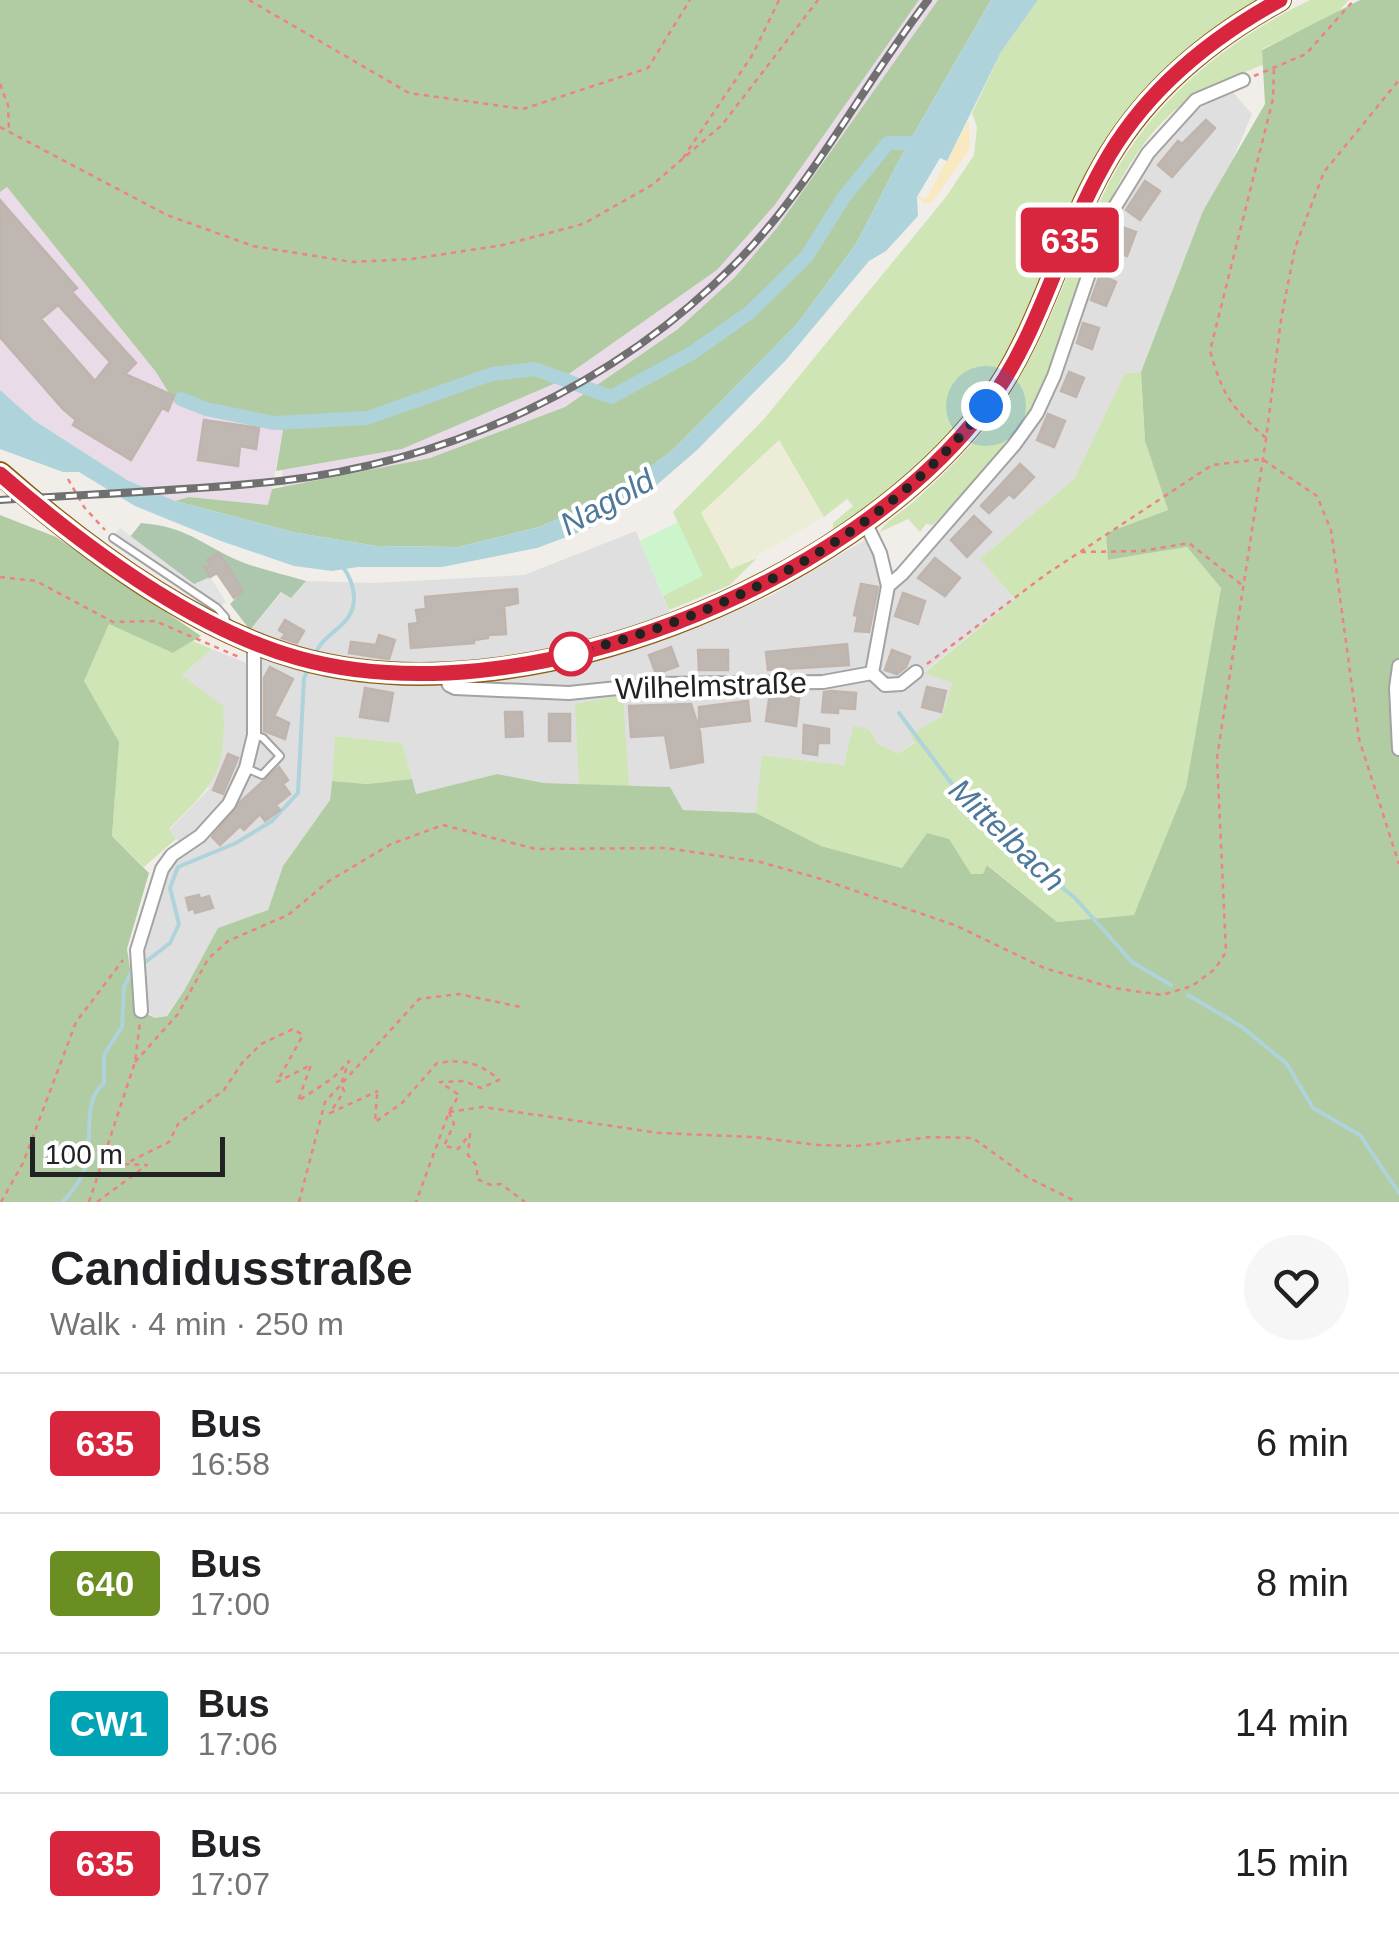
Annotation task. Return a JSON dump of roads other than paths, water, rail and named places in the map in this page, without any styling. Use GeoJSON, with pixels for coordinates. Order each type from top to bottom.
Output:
{"type":"FeatureCollection","features":[{"type":"Feature","properties":{"kind":"main road"},"geometry":{"type":"LineString","coordinates":[[0,474],[144,582],[228,631],[254,654],[391,674],[446,673],[542,661],[662,627],[787,572],[865,522],[906,490],[963,435],[1009,373],[1090,192],[1126,130],[1148,102],[1200,51],[1280,0]]}},
{"type":"Feature","properties":{"kind":"street"},"geometry":{"type":"LineString","coordinates":[[888,586],[1014,445],[1036,413],[1054,376],[1108,218],[1148,153],[1196,100],[1243,80]]}},
{"type":"Feature","properties":{"kind":"street"},"geometry":{"type":"LineString","coordinates":[[865,522],[880,553],[888,586],[872,674]]}},
{"type":"Feature","properties":{"kind":"street"},"geometry":{"type":"LineString","coordinates":[[141,1011],[137,955],[162,869],[172,855],[200,836],[229,804],[246,768],[254,735],[254,654]]}},
{"type":"Feature","properties":{"kind":"street"},"geometry":{"type":"LineString","coordinates":[[1399,666],[1399,749]]}},
{"type":"Feature","properties":{"kind":"street","name":"Wilhelmstraße"},"geometry":{"type":"LineString","coordinates":[[446,673],[449,685],[456,688],[569,693],[657,684],[823,682],[872,674],[885,684],[901,684],[916,672]]}},
{"type":"Feature","properties":{"kind":"lane"},"geometry":{"type":"LineString","coordinates":[[113,538],[217,608],[225,617],[228,631]]}},
{"type":"Feature","properties":{"kind":"lane"},"geometry":{"type":"LineString","coordinates":[[246,768],[262,774],[280,756],[264,738],[254,735]]}},
{"type":"Feature","properties":{"kind":"water","name":"Nagold"},"geometry":{"type":"Polygon","coordinates":[[[991,0],[1038,0],[1001,52],[947,161],[940,158],[917,197],[918,216],[886,251],[869,261],[786,360],[696,451],[652,489],[593,527],[537,548],[442,567],[358,567],[332,571],[294,566],[221,541],[135,506],[79,472],[63,472],[0,449],[0,390],[35,421],[127,480],[175,501],[297,533],[377,546],[458,547],[539,527],[615,494],[674,449],[797,324],[856,244],[905,149],[991,0]]]}},
{"type":"Feature","properties":{"kind":"waterway"},"geometry":{"type":"LineString","coordinates":[[181,399],[206,409],[274,423],[367,418],[492,374],[535,369],[611,397],[692,353],[749,313],[807,256],[844,197],[888,143],[924,143]]}},
{"type":"Feature","properties":{"kind":"waterway"},"geometry":{"type":"LineString","coordinates":[[315,654],[345,622],[353,606],[353,588],[343,567]]}},
{"type":"Feature","properties":{"kind":"waterway"},"geometry":{"type":"LineString","coordinates":[[63,1202],[85,1168],[90,1111],[104,1083],[104,1055],[122,1027],[124,987],[130,974],[170,943],[179,924],[170,888],[178,867],[236,843],[272,821],[298,793],[304,678],[309,667]]}},
{"type":"Feature","properties":{"kind":"waterway","name":"Mittelbach"},"geometry":{"type":"LineString","coordinates":[[899,713],[961,796],[1004,827],[1036,866],[1075,898],[1132,962],[1171,985]]}},
{"type":"Feature","properties":{"kind":"waterway","name":"Mittelbach"},"geometry":{"type":"LineString","coordinates":[[1188,995],[1242,1027],[1287,1064],[1313,1108],[1360,1135],[1399,1193]]}},
{"type":"Feature","properties":{"kind":"railway"},"geometry":{"type":"LineString","coordinates":[[0,500],[175,490],[343,471],[467,436],[583,381],[689,307],[736,263],[789,202],[928,0]]}}]}
